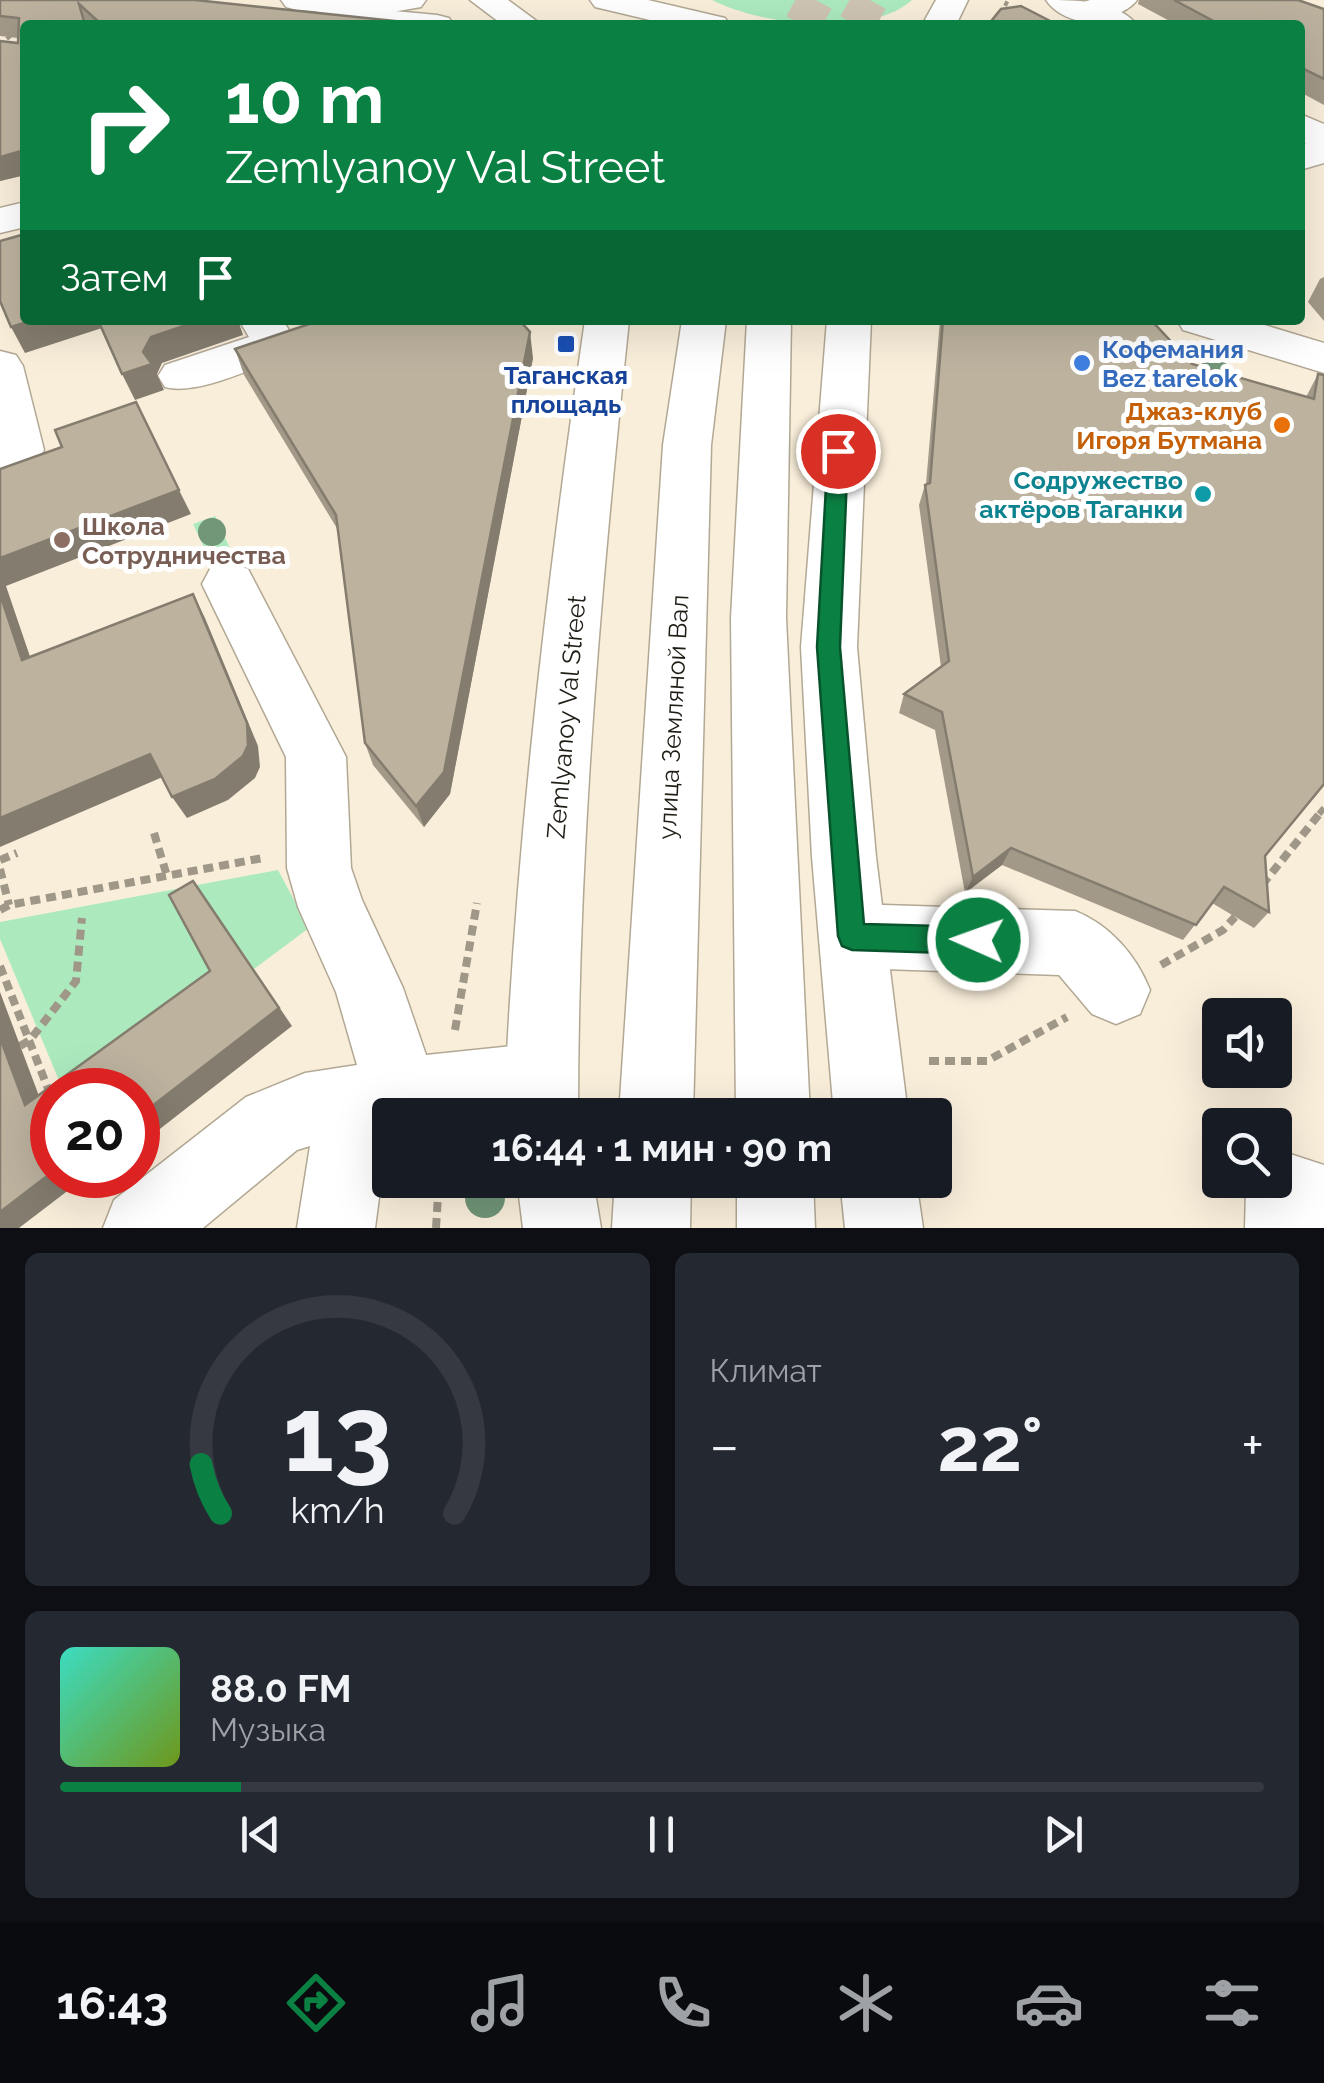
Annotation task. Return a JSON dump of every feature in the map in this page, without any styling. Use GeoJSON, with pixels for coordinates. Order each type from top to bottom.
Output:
{"type":"FeatureCollection","features":[{"type":"Feature","properties":{"kind":"main road"},"geometry":{"type":"LineString","coordinates":[[297,0],[375,5],[410,0]]}},
{"type":"Feature","properties":{"kind":"main road"},"geometry":{"type":"LineString","coordinates":[[486,0],[517,20]]}},
{"type":"Feature","properties":{"kind":"main road"},"geometry":{"type":"LineString","coordinates":[[606,0],[690,20]]}},
{"type":"Feature","properties":{"kind":"main road"},"geometry":{"type":"LineString","coordinates":[[1091,4],[1113,20]]}},
{"type":"Feature","properties":{"kind":"main road"},"geometry":{"type":"LineString","coordinates":[[262,8],[385,20]]}},
{"type":"Feature","properties":{"kind":"main road","name":"Zemlyanoy Val Street"},"geometry":{"type":"LineString","coordinates":[[542,1098],[544,973],[572,646],[606,325]]}},
{"type":"Feature","properties":{"kind":"main road","name":"улица Земляной Вал"},"geometry":{"type":"LineString","coordinates":[[657,1098],[686,464],[703,325]]}},
{"type":"Feature","properties":{"kind":"main road"},"geometry":{"type":"LineString","coordinates":[[769,325],[758,449],[758,638],[772,1098]]}},
{"type":"Feature","properties":{"kind":"main road"},"geometry":{"type":"LineString","coordinates":[[1215,325],[1324,358]]}},
{"type":"Feature","properties":{"kind":"main road"},"geometry":{"type":"LineString","coordinates":[[846,326],[828,647],[852,936],[882,1092]]}},
{"type":"Feature","properties":{"kind":"main road"},"geometry":{"type":"LineString","coordinates":[[181,376],[283,332]]}},
{"type":"Feature","properties":{"kind":"main road"},"geometry":{"type":"LineString","coordinates":[[0,366],[20,450],[0,457]]}},
{"type":"Feature","properties":{"kind":"main road"},"geometry":{"type":"LineString","coordinates":[[229,584],[316,757],[316,848],[331,907],[369,988],[403,1082],[336,1228]]}},
{"type":"Feature","properties":{"kind":"main road"},"geometry":{"type":"LineString","coordinates":[[852,936],[1076,943],[1089,1006]]}},
{"type":"Feature","properties":{"kind":"main road"},"geometry":{"type":"LineString","coordinates":[[142,1228],[272,1123],[305,1110],[403,1082],[514,1098]]}},
{"type":"Feature","properties":{"kind":"main road"},"geometry":{"type":"LineString","coordinates":[[1284,1228],[1284,1190],[1324,1202]]}},
{"type":"Feature","properties":{"kind":"main road"},"geometry":{"type":"LineString","coordinates":[[536,1228],[537,1198]]}},
{"type":"Feature","properties":{"kind":"main road"},"geometry":{"type":"LineString","coordinates":[[558,1198],[562,1228]]}},
{"type":"Feature","properties":{"kind":"main road"},"geometry":{"type":"LineString","coordinates":[[651,1228],[652,1198]]}},
{"type":"Feature","properties":{"kind":"main road"},"geometry":{"type":"LineString","coordinates":[[775,1198],[776,1228]]}},
{"type":"Feature","properties":{"kind":"main road"},"geometry":{"type":"LineString","coordinates":[[845,1228],[849,1198]]}},
{"type":"Feature","properties":{"kind":"main road"},"geometry":{"type":"LineString","coordinates":[[880,1198],[884,1228]]}},
{"type":"Feature","properties":{"kind":"path"},"geometry":{"type":"LineString","coordinates":[[1008,0],[999,20],[1009,20]]}},
{"type":"Feature","properties":{"kind":"path"},"geometry":{"type":"LineString","coordinates":[[0,45],[16,31]]}},
{"type":"Feature","properties":{"kind":"path"},"geometry":{"type":"LineString","coordinates":[[1252,896],[1324,808]]}},
{"type":"Feature","properties":{"kind":"path"},"geometry":{"type":"LineString","coordinates":[[154,833],[167,876]]}},
{"type":"Feature","properties":{"kind":"path"},"geometry":{"type":"LineString","coordinates":[[0,869],[4,908],[316,848]]}},
{"type":"Feature","properties":{"kind":"path"},"geometry":{"type":"LineString","coordinates":[[0,860],[17,853]]}},
{"type":"Feature","properties":{"kind":"path"},"geometry":{"type":"LineString","coordinates":[[403,1082],[476,903]]}},
{"type":"Feature","properties":{"kind":"path"},"geometry":{"type":"LineString","coordinates":[[882,1092],[987,1061],[1223,930],[1235,917]]}},
{"type":"Feature","properties":{"kind":"path"},"geometry":{"type":"LineString","coordinates":[[20,1046],[30,1040],[76,981],[82,918]]}},
{"type":"Feature","properties":{"kind":"path"},"geometry":{"type":"LineString","coordinates":[[0,966],[40,1068]]}},
{"type":"Feature","properties":{"kind":"path"},"geometry":{"type":"LineString","coordinates":[[436,1228],[438,1198]]}},
{"type":"Feature","properties":{"kind":"green space"},"geometry":{"type":"Polygon","coordinates":[[[712,0],[912,0],[869,20],[780,20],[712,0]]]}},
{"type":"Feature","properties":{"kind":"green space"},"geometry":{"type":"Polygon","coordinates":[[[215,516],[234,557],[231,567],[214,568],[193,524],[215,516]]]}},
{"type":"Feature","properties":{"kind":"green space"},"geometry":{"type":"Polygon","coordinates":[[[278,870],[309,928],[254,969],[242,951],[91,1068],[54,1068],[0,939],[0,922],[278,870]]]}},
{"type":"Feature","properties":{"kind":"building"},"geometry":{"type":"Polygon","coordinates":[[[0,0],[195,0],[385,20],[97,20],[79,4],[84,20],[20,20],[20,151],[0,157],[0,41],[18,43],[19,18],[0,16],[0,0]]]}},
{"type":"Feature","properties":{"kind":"building"},"geometry":{"type":"Polygon","coordinates":[[[1174,0],[1298,0],[1324,9],[1324,79],[1305,70],[1305,20],[1212,20],[1174,0]]]}},
{"type":"Feature","properties":{"kind":"building"},"geometry":{"type":"Polygon","coordinates":[[[1021,6],[1048,20],[992,20],[1001,9],[1021,6]]]}},
{"type":"Feature","properties":{"kind":"building"},"geometry":{"type":"Polygon","coordinates":[[[20,235],[20,324],[11,327],[0,301],[0,241],[20,235]]]}},
{"type":"Feature","properties":{"kind":"building"},"geometry":{"type":"Polygon","coordinates":[[[100,325],[186,325],[151,337],[143,352],[152,364],[122,374],[100,325]]]}},
{"type":"Feature","properties":{"kind":"building"},"geometry":{"type":"Polygon","coordinates":[[[306,325],[524,325],[530,332],[444,772],[416,806],[365,743],[336,515],[235,349],[306,325]]]}},
{"type":"Feature","properties":{"kind":"building"},"geometry":{"type":"Polygon","coordinates":[[[943,325],[1156,325],[1192,364],[1314,399],[1318,374],[1324,375],[1324,784],[1265,856],[1269,912],[1224,887],[1196,925],[1011,848],[973,877],[942,712],[904,694],[949,661],[925,485],[930,483],[943,325]]]}},
{"type":"Feature","properties":{"kind":"building","name":"Школа Сотрудничества"},"geometry":{"type":"Polygon","coordinates":[[[136,402],[179,490],[0,558],[0,469],[62,447],[55,430],[136,402]]]}},
{"type":"Feature","properties":{"kind":"building"},"geometry":{"type":"Polygon","coordinates":[[[0,594],[22,660],[193,594],[247,723],[248,745],[243,756],[215,779],[172,797],[150,754],[0,818],[0,594]]]}},
{"type":"Feature","properties":{"kind":"building"},"geometry":{"type":"Polygon","coordinates":[[[193,881],[279,1008],[160,1100],[160,1068],[76,1068],[210,971],[169,895],[193,881]]]}},
{"type":"Feature","properties":{"kind":"building"},"geometry":{"type":"Polygon","coordinates":[[[0,1038],[25,1105],[30,1101],[30,1189],[0,1212],[0,1038]]]}},
{"type":"Feature","properties":{"kind":"tunnel"},"geometry":{"type":"LineString","coordinates":[[805,20],[816,0]]}},
{"type":"Feature","properties":{"kind":"tunnel"},"geometry":{"type":"LineString","coordinates":[[859,20],[870,0]]}},
{"type":"Feature","properties":{"kind":"place","name":"Таганская площадь"},"geometry":{"type":"Point","coordinates":[566,344]}},
{"type":"Feature","properties":{"kind":"place","name":"Кофемания Bez tarelok"},"geometry":{"type":"Point","coordinates":[1082,363]}},
{"type":"Feature","properties":{"kind":"place","name":"Джаз-клуб Игоря Бутмана"},"geometry":{"type":"Point","coordinates":[1282,425]}},
{"type":"Feature","properties":{"kind":"place","name":"Содружество актёров Таганки"},"geometry":{"type":"Point","coordinates":[1203,494]}},
{"type":"Feature","properties":{"kind":"place","name":"Школа Сотрудничества"},"geometry":{"type":"Point","coordinates":[62,540]}},
{"type":"Feature","properties":{"kind":"route"},"geometry":{"type":"LineString","coordinates":[[838,451],[828,647],[852,936],[978,940]]}}]}
